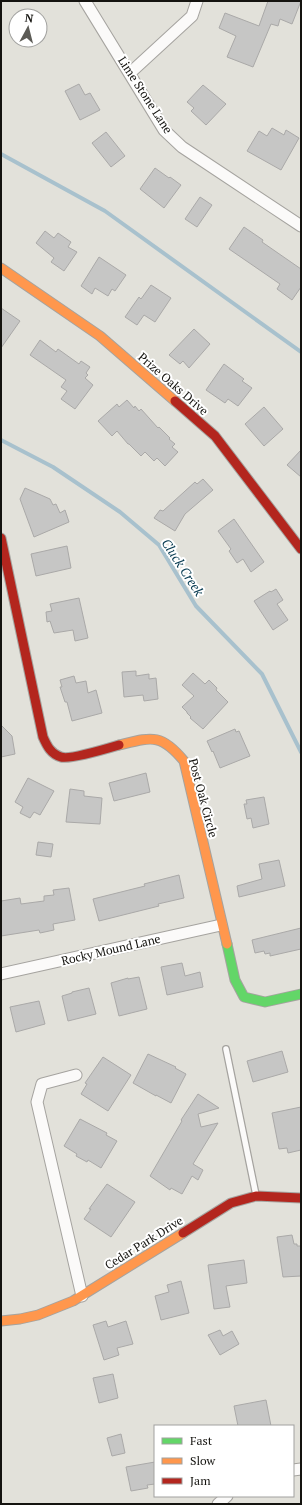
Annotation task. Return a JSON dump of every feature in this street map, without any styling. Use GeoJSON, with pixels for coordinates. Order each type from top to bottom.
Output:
{"type":"FeatureCollection","features":[{"type":"Feature","properties":{"kind":"street","name":"Lime Stone Lane"},"geometry":{"type":"LineString","coordinates":[[85,1],[164,130],[182,147],[301,226]]}},
{"type":"Feature","properties":{"kind":"street"},"geometry":{"type":"LineString","coordinates":[[130,73],[192,16],[197,1]]}},
{"type":"Feature","properties":{"kind":"street","name":"Prize Oaks Drive"},"geometry":{"type":"LineString","coordinates":[[1,268],[100,336],[215,436],[301,549]]}},
{"type":"Feature","properties":{"kind":"street","name":"Post Oak Circle"},"geometry":{"type":"LineString","coordinates":[[1,538],[43,737],[49,750],[62,758],[140,740],[158,739],[173,748],[184,761],[235,980],[244,997],[265,1002],[301,994]]}},
{"type":"Feature","properties":{"kind":"street","name":"Rocky Mound Lane"},"geometry":{"type":"LineString","coordinates":[[1,974],[221,925]]}},
{"type":"Feature","properties":{"kind":"street"},"geometry":{"type":"LineString","coordinates":[[76,1075],[42,1084],[37,1102],[82,1296]]}},
{"type":"Feature","properties":{"kind":"street","name":"Cedar Park Drive"},"geometry":{"type":"LineString","coordinates":[[1,1321],[11,1321],[40,1315],[82,1296],[231,1203],[256,1196],[301,1198]]}},
{"type":"Feature","properties":{"kind":"street"},"geometry":{"type":"LineString","coordinates":[[218,1504],[226,1497]]}},
{"type":"Feature","properties":{"kind":"lane"},"geometry":{"type":"LineString","coordinates":[[226,1049],[256,1196]]}},
{"type":"Feature","properties":{"kind":"building"},"geometry":{"type":"Polygon","coordinates":[[[268,1],[301,1],[292,24],[280,19],[278,26],[271,24],[253,67],[227,57],[236,36],[219,28],[225,13],[259,26],[268,1]]]}},
{"type":"Feature","properties":{"kind":"building"},"geometry":{"type":"Polygon","coordinates":[[[79,84],[85,95],[90,93],[100,110],[80,120],[65,91],[79,84]]]}},
{"type":"Feature","properties":{"kind":"building"},"geometry":{"type":"Polygon","coordinates":[[[203,85],[226,104],[206,125],[191,111],[194,108],[187,102],[203,85]]]}},
{"type":"Feature","properties":{"kind":"building"},"geometry":{"type":"Polygon","coordinates":[[[272,128],[284,135],[286,130],[299,138],[281,170],[247,151],[259,131],[267,136],[272,128]]]}},
{"type":"Feature","properties":{"kind":"building"},"geometry":{"type":"Polygon","coordinates":[[[106,132],[125,156],[111,167],[92,143],[106,132]]]}},
{"type":"Feature","properties":{"kind":"building"},"geometry":{"type":"Polygon","coordinates":[[[155,168],[181,185],[164,208],[140,189],[155,168]]]}},
{"type":"Feature","properties":{"kind":"building"},"geometry":{"type":"Polygon","coordinates":[[[200,197],[212,205],[197,227],[185,219],[200,197]]]}},
{"type":"Feature","properties":{"kind":"building"},"geometry":{"type":"Polygon","coordinates":[[[244,227],[263,240],[262,242],[301,269],[301,287],[292,300],[277,289],[280,284],[229,249],[244,227]]]}},
{"type":"Feature","properties":{"kind":"building"},"geometry":{"type":"Polygon","coordinates":[[[45,231],[54,238],[58,233],[71,242],[68,247],[77,252],[64,271],[51,262],[54,258],[36,243],[45,231]]]}},
{"type":"Feature","properties":{"kind":"building"},"geometry":{"type":"Polygon","coordinates":[[[99,257],[126,275],[115,291],[112,289],[108,296],[95,288],[92,294],[81,286],[99,257]]]}},
{"type":"Feature","properties":{"kind":"building"},"geometry":{"type":"Polygon","coordinates":[[[151,285],[171,298],[155,322],[144,315],[137,325],[125,317],[139,297],[141,299],[151,285]]]}},
{"type":"Feature","properties":{"kind":"building"},"geometry":{"type":"Polygon","coordinates":[[[1,308],[20,321],[1,348],[1,308]]]}},
{"type":"Feature","properties":{"kind":"building"},"geometry":{"type":"Polygon","coordinates":[[[194,329],[210,344],[189,368],[183,361],[180,364],[169,355],[194,329]]]}},
{"type":"Feature","properties":{"kind":"building"},"geometry":{"type":"Polygon","coordinates":[[[40,340],[56,352],[58,349],[79,364],[81,361],[90,367],[86,373],[88,375],[85,378],[93,385],[75,409],[61,399],[67,391],[61,387],[66,380],[30,355],[40,340]]]}},
{"type":"Feature","properties":{"kind":"building"},"geometry":{"type":"Polygon","coordinates":[[[224,364],[244,379],[242,381],[252,388],[238,406],[228,399],[225,403],[206,390],[224,364]]]}},
{"type":"Feature","properties":{"kind":"building"},"geometry":{"type":"Polygon","coordinates":[[[127,400],[134,408],[135,406],[139,411],[141,409],[175,444],[172,447],[178,452],[165,466],[157,458],[154,461],[145,452],[141,456],[117,431],[112,436],[98,421],[117,404],[119,407],[127,400]]]}},
{"type":"Feature","properties":{"kind":"building"},"geometry":{"type":"Polygon","coordinates":[[[264,407],[283,429],[264,446],[245,424],[264,407]]]}},
{"type":"Feature","properties":{"kind":"building"},"geometry":{"type":"Polygon","coordinates":[[[301,450],[301,477],[287,465],[301,450]]]}},
{"type":"Feature","properties":{"kind":"building"},"geometry":{"type":"Polygon","coordinates":[[[203,479],[213,490],[185,514],[175,531],[154,518],[160,510],[163,511],[195,482],[197,484],[203,479]]]}},
{"type":"Feature","properties":{"kind":"building"},"geometry":{"type":"Polygon","coordinates":[[[25,488],[50,499],[53,505],[56,504],[60,513],[65,510],[69,522],[34,537],[20,499],[25,488]]]}},
{"type":"Feature","properties":{"kind":"building"},"geometry":{"type":"Polygon","coordinates":[[[234,519],[264,562],[251,572],[243,559],[237,563],[229,551],[231,549],[218,531],[234,519]]]}},
{"type":"Feature","properties":{"kind":"building"},"geometry":{"type":"Polygon","coordinates":[[[67,546],[71,568],[36,576],[31,554],[67,546]]]}},
{"type":"Feature","properties":{"kind":"building"},"geometry":{"type":"Polygon","coordinates":[[[276,589],[283,600],[277,604],[288,620],[273,630],[254,601],[276,589]]]}},
{"type":"Feature","properties":{"kind":"building"},"geometry":{"type":"Polygon","coordinates":[[[79,598],[88,638],[75,641],[73,630],[54,633],[50,621],[47,622],[46,612],[52,611],[50,604],[79,598]]]}},
{"type":"Feature","properties":{"kind":"building"},"geometry":{"type":"Polygon","coordinates":[[[136,671],[136,676],[149,674],[149,679],[156,678],[158,699],[144,701],[143,695],[124,697],[122,672],[136,671]]]}},
{"type":"Feature","properties":{"kind":"building"},"geometry":{"type":"Polygon","coordinates":[[[193,673],[205,684],[209,680],[217,688],[216,690],[228,702],[203,729],[190,718],[191,717],[182,707],[194,696],[182,685],[193,673]]]}},
{"type":"Feature","properties":{"kind":"building"},"geometry":{"type":"Polygon","coordinates":[[[74,676],[76,683],[86,681],[88,693],[96,690],[102,713],[72,721],[67,702],[65,702],[60,687],[62,687],[60,680],[74,676]]]}},
{"type":"Feature","properties":{"kind":"building"},"geometry":{"type":"Polygon","coordinates":[[[1,725],[12,736],[15,754],[1,757],[1,725]]]}},
{"type":"Feature","properties":{"kind":"building"},"geometry":{"type":"Polygon","coordinates":[[[235,729],[236,732],[239,731],[250,756],[220,768],[207,741],[235,729]]]}},
{"type":"Feature","properties":{"kind":"building"},"geometry":{"type":"Polygon","coordinates":[[[146,773],[150,792],[114,801],[109,783],[146,773]]]}},
{"type":"Feature","properties":{"kind":"building"},"geometry":{"type":"Polygon","coordinates":[[[28,778],[54,791],[40,815],[34,812],[30,818],[20,813],[23,807],[15,802],[28,778]]]}},
{"type":"Feature","properties":{"kind":"building"},"geometry":{"type":"Polygon","coordinates":[[[70,789],[84,791],[84,796],[102,798],[100,824],[66,822],[70,789]]]}},
{"type":"Feature","properties":{"kind":"building"},"geometry":{"type":"Polygon","coordinates":[[[264,797],[269,824],[253,828],[251,818],[247,819],[244,804],[247,804],[246,800],[264,797]]]}},
{"type":"Feature","properties":{"kind":"building"},"geometry":{"type":"Polygon","coordinates":[[[38,842],[53,844],[51,857],[36,855],[38,842]]]}},
{"type":"Feature","properties":{"kind":"building"},"geometry":{"type":"Polygon","coordinates":[[[279,860],[285,886],[239,897],[237,886],[262,879],[259,864],[279,860]]]}},
{"type":"Feature","properties":{"kind":"building"},"geometry":{"type":"Polygon","coordinates":[[[179,875],[184,898],[99,921],[93,899],[145,886],[144,884],[179,875]]]}},
{"type":"Feature","properties":{"kind":"building"},"geometry":{"type":"Polygon","coordinates":[[[69,888],[75,920],[53,924],[54,930],[40,933],[39,930],[1,936],[1,901],[20,898],[21,904],[44,901],[44,896],[54,895],[53,890],[69,888]]]}},
{"type":"Feature","properties":{"kind":"building"},"geometry":{"type":"Polygon","coordinates":[[[301,928],[301,949],[270,956],[270,953],[265,954],[264,951],[255,953],[252,940],[301,928]]]}},
{"type":"Feature","properties":{"kind":"building"},"geometry":{"type":"Polygon","coordinates":[[[182,963],[185,976],[200,972],[203,987],[167,995],[161,967],[182,963]]]}},
{"type":"Feature","properties":{"kind":"building"},"geometry":{"type":"Polygon","coordinates":[[[139,977],[147,1009],[119,1016],[111,983],[128,978],[139,977]]]}},
{"type":"Feature","properties":{"kind":"building"},"geometry":{"type":"Polygon","coordinates":[[[89,988],[96,1014],[68,1021],[62,996],[89,988]]]}},
{"type":"Feature","properties":{"kind":"building"},"geometry":{"type":"Polygon","coordinates":[[[39,1001],[45,1024],[16,1032],[10,1007],[39,1001]]]}},
{"type":"Feature","properties":{"kind":"building"},"geometry":{"type":"Polygon","coordinates":[[[282,1051],[288,1072],[253,1082],[247,1061],[282,1051]]]}},
{"type":"Feature","properties":{"kind":"building"},"geometry":{"type":"Polygon","coordinates":[[[148,1054],[176,1067],[175,1068],[186,1074],[171,1103],[133,1083],[148,1054]]]}},
{"type":"Feature","properties":{"kind":"building"},"geometry":{"type":"Polygon","coordinates":[[[103,1057],[131,1075],[108,1111],[81,1094],[87,1084],[85,1083],[103,1057]]]}},
{"type":"Feature","properties":{"kind":"building"},"geometry":{"type":"Polygon","coordinates":[[[198,1094],[219,1108],[198,1114],[201,1127],[218,1123],[193,1164],[203,1170],[198,1180],[192,1176],[182,1194],[171,1188],[170,1190],[150,1176],[182,1121],[181,1120],[198,1094]]]}},
{"type":"Feature","properties":{"kind":"building"},"geometry":{"type":"Polygon","coordinates":[[[301,1107],[301,1150],[288,1153],[287,1148],[279,1149],[272,1113],[301,1107]]]}},
{"type":"Feature","properties":{"kind":"building"},"geometry":{"type":"Polygon","coordinates":[[[80,1119],[107,1133],[106,1135],[117,1141],[101,1168],[88,1160],[87,1162],[76,1156],[77,1154],[64,1146],[80,1119]]]}},
{"type":"Feature","properties":{"kind":"building"},"geometry":{"type":"Polygon","coordinates":[[[107,1184],[135,1202],[111,1237],[84,1219],[91,1209],[89,1209],[107,1184]]]}},
{"type":"Feature","properties":{"kind":"building"},"geometry":{"type":"Polygon","coordinates":[[[292,1235],[294,1244],[301,1246],[301,1276],[283,1277],[277,1237],[292,1235]]]}},
{"type":"Feature","properties":{"kind":"building"},"geometry":{"type":"Polygon","coordinates":[[[244,1260],[247,1283],[226,1286],[230,1307],[214,1309],[208,1265],[244,1260]]]}},
{"type":"Feature","properties":{"kind":"building"},"geometry":{"type":"Polygon","coordinates":[[[181,1281],[189,1313],[161,1320],[155,1296],[169,1292],[167,1285],[181,1281]]]}},
{"type":"Feature","properties":{"kind":"building"},"geometry":{"type":"Polygon","coordinates":[[[106,1321],[108,1327],[126,1321],[133,1344],[117,1348],[119,1355],[104,1360],[93,1325],[106,1321]]]}},
{"type":"Feature","properties":{"kind":"building"},"geometry":{"type":"Polygon","coordinates":[[[220,1330],[223,1336],[232,1331],[239,1344],[220,1355],[208,1335],[220,1330]]]}},
{"type":"Feature","properties":{"kind":"building"},"geometry":{"type":"Polygon","coordinates":[[[113,1374],[118,1398],[99,1403],[93,1378],[113,1374]]]}},
{"type":"Feature","properties":{"kind":"building"},"geometry":{"type":"Polygon","coordinates":[[[266,1400],[271,1425],[238,1425],[234,1406],[266,1400]]]}},
{"type":"Feature","properties":{"kind":"building"},"geometry":{"type":"Polygon","coordinates":[[[121,1434],[125,1453],[112,1456],[107,1438],[121,1434]]]}},
{"type":"Feature","properties":{"kind":"building"},"geometry":{"type":"Polygon","coordinates":[[[154,1462],[154,1484],[147,1485],[148,1488],[131,1491],[126,1467],[154,1462]]]}},
{"type":"Feature","properties":{"kind":"waterway"},"geometry":{"type":"LineString","coordinates":[[1,154],[105,211],[301,352]]}},
{"type":"Feature","properties":{"kind":"waterway","name":"Cluck Creek"},"geometry":{"type":"LineString","coordinates":[[1,440],[53,467],[120,512],[159,545],[196,606],[262,674],[301,752]]}},
{"type":"Feature","properties":{"kind":"traffic: fast"},"geometry":{"type":"LineString","coordinates":[[227,944],[235,980],[244,997],[265,1002],[301,994]]}},
{"type":"Feature","properties":{"kind":"traffic: slow"},"geometry":{"type":"LineString","coordinates":[[1,268],[100,336],[175,401]]}},
{"type":"Feature","properties":{"kind":"traffic: slow"},"geometry":{"type":"LineString","coordinates":[[119,745],[140,740],[155,740],[169,746],[184,761],[227,944]]}},
{"type":"Feature","properties":{"kind":"traffic: slow"},"geometry":{"type":"LineString","coordinates":[[1,1321],[38,1315],[73,1301],[183,1233]]}},
{"type":"Feature","properties":{"kind":"traffic: jam"},"geometry":{"type":"LineString","coordinates":[[175,401],[215,436],[301,549]]}},
{"type":"Feature","properties":{"kind":"traffic: jam"},"geometry":{"type":"LineString","coordinates":[[1,538],[43,737],[46,744],[55,754],[61,757],[72,757],[119,745]]}},
{"type":"Feature","properties":{"kind":"traffic: jam"},"geometry":{"type":"LineString","coordinates":[[183,1233],[231,1203],[256,1196],[301,1198]]}}]}
